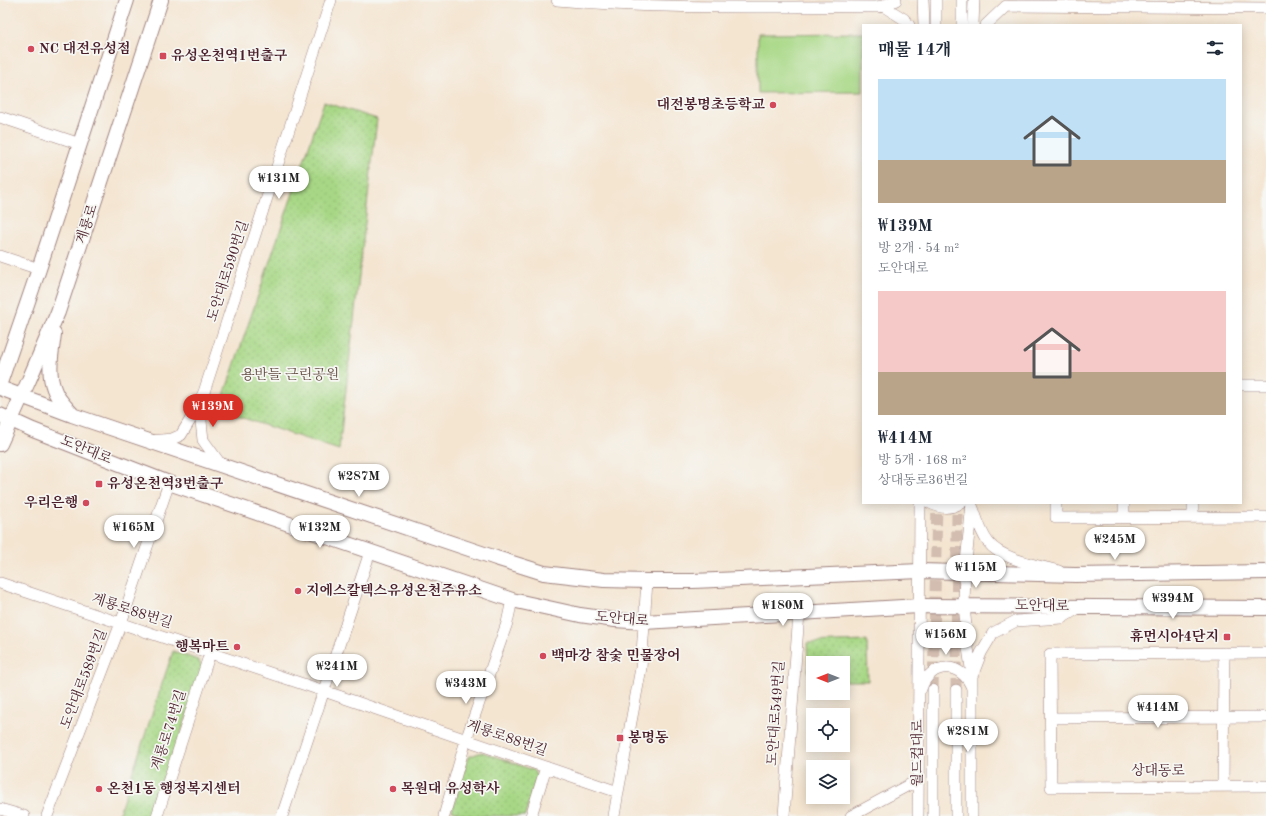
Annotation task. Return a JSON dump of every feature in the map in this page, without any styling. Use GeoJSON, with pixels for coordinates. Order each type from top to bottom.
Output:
{"type":"FeatureCollection","features":[{"type":"Feature","properties":{"kind":"main road"},"geometry":{"type":"LineString","coordinates":[[0,383],[39,269],[126,0]]}},
{"type":"Feature","properties":{"kind":"main road","name":"계룡로"},"geometry":{"type":"LineString","coordinates":[[0,444],[6,417],[22,397],[58,312],[161,0]]}},
{"type":"Feature","properties":{"kind":"main road"},"geometry":{"type":"LineString","coordinates":[[0,350],[9,332],[26,307]]}},
{"type":"Feature","properties":{"kind":"main road"},"geometry":{"type":"LineString","coordinates":[[58,312],[50,378],[56,394],[72,415]]}},
{"type":"Feature","properties":{"kind":"main road","name":"도안대로"},"geometry":{"type":"LineString","coordinates":[[0,388],[72,415],[544,573],[604,580],[647,582],[920,571],[1075,575],[1266,572]]}},
{"type":"Feature","properties":{"kind":"main road","name":"도안대로"},"geometry":{"type":"LineString","coordinates":[[6,417],[33,430],[169,483],[512,600],[580,615],[644,622],[919,606],[964,605],[1266,608]]}},
{"type":"Feature","properties":{"kind":"street","name":"도안대로590번길"},"geometry":{"type":"LineString","coordinates":[[204,392],[331,0]]}},
{"type":"Feature","properties":{"kind":"street"},"geometry":{"type":"LineString","coordinates":[[558,0],[597,4],[663,6],[883,6],[896,0]]}},
{"type":"Feature","properties":{"kind":"street"},"geometry":{"type":"LineString","coordinates":[[923,0],[924,24]]}},
{"type":"Feature","properties":{"kind":"street"},"geometry":{"type":"LineString","coordinates":[[936,0],[936,24]]}},
{"type":"Feature","properties":{"kind":"street"},"geometry":{"type":"LineString","coordinates":[[962,0],[962,24]]}},
{"type":"Feature","properties":{"kind":"street"},"geometry":{"type":"LineString","coordinates":[[973,24],[974,0]]}},
{"type":"Feature","properties":{"kind":"street"},"geometry":{"type":"LineString","coordinates":[[987,24],[1002,3],[1266,8]]}},
{"type":"Feature","properties":{"kind":"street"},"geometry":{"type":"LineString","coordinates":[[883,6],[904,19],[908,24]]}},
{"type":"Feature","properties":{"kind":"street"},"geometry":{"type":"LineString","coordinates":[[0,117],[80,144]]}},
{"type":"Feature","properties":{"kind":"street"},"geometry":{"type":"LineString","coordinates":[[0,256],[39,269]]}},
{"type":"Feature","properties":{"kind":"street"},"geometry":{"type":"LineString","coordinates":[[1242,385],[1266,385]]}},
{"type":"Feature","properties":{"kind":"street"},"geometry":{"type":"LineString","coordinates":[[151,441],[172,439],[181,434],[192,417],[204,392]]}},
{"type":"Feature","properties":{"kind":"street"},"geometry":{"type":"LineString","coordinates":[[204,392],[201,421],[203,440],[221,465]]}},
{"type":"Feature","properties":{"kind":"street","name":"도안대로589번길"},"geometry":{"type":"LineString","coordinates":[[47,816],[122,623],[169,483]]}},
{"type":"Feature","properties":{"kind":"street"},"geometry":{"type":"LineString","coordinates":[[918,816],[920,693],[920,504]]}},
{"type":"Feature","properties":{"kind":"street"},"geometry":{"type":"LineString","coordinates":[[932,504],[937,507],[944,508],[968,504]]}},
{"type":"Feature","properties":{"kind":"street"},"geometry":{"type":"LineString","coordinates":[[968,504],[964,605],[973,693],[972,816]]}},
{"type":"Feature","properties":{"kind":"street"},"geometry":{"type":"LineString","coordinates":[[968,504],[988,543],[1006,556],[1075,575]]}},
{"type":"Feature","properties":{"kind":"street"},"geometry":{"type":"LineString","coordinates":[[1056,504],[1056,518],[1266,517]]}},
{"type":"Feature","properties":{"kind":"street"},"geometry":{"type":"LineString","coordinates":[[1124,504],[1124,517]]}},
{"type":"Feature","properties":{"kind":"street"},"geometry":{"type":"LineString","coordinates":[[1193,504],[1193,517]]}},
{"type":"Feature","properties":{"kind":"street"},"geometry":{"type":"LineString","coordinates":[[282,816],[370,552]]}},
{"type":"Feature","properties":{"kind":"street"},"geometry":{"type":"LineString","coordinates":[[614,816],[642,668],[647,582]]}},
{"type":"Feature","properties":{"kind":"street","name":"계룡로88번길"},"geometry":{"type":"LineString","coordinates":[[0,583],[210,652],[618,792]]}},
{"type":"Feature","properties":{"kind":"street"},"geometry":{"type":"LineString","coordinates":[[444,816],[466,740],[507,623],[512,600]]}},
{"type":"Feature","properties":{"kind":"street"},"geometry":{"type":"LineString","coordinates":[[972,675],[981,653],[993,633],[1016,621],[1062,618],[1080,607]]}},
{"type":"Feature","properties":{"kind":"street","name":"도안대로549번길"},"geometry":{"type":"LineString","coordinates":[[784,816],[799,613]]}},
{"type":"Feature","properties":{"kind":"street","name":"계룡로74번길"},"geometry":{"type":"LineString","coordinates":[[157,816],[210,652]]}},
{"type":"Feature","properties":{"kind":"street"},"geometry":{"type":"LineString","coordinates":[[1223,786],[1224,653]]}},
{"type":"Feature","properties":{"kind":"street"},"geometry":{"type":"LineString","coordinates":[[1266,653],[1050,654],[1051,718],[1266,717]]}},
{"type":"Feature","properties":{"kind":"street"},"geometry":{"type":"LineString","coordinates":[[920,693],[922,685],[928,676],[937,670],[947,668],[957,670],[963,674],[968,680],[973,693]]}},
{"type":"Feature","properties":{"kind":"street","name":"월드컵대로"},"geometry":{"type":"LineString","coordinates":[[933,690],[933,816]]}},
{"type":"Feature","properties":{"kind":"street"},"geometry":{"type":"LineString","coordinates":[[956,690],[956,816]]}},
{"type":"Feature","properties":{"kind":"street","name":"상대동로"},"geometry":{"type":"LineString","coordinates":[[1051,718],[1051,787],[1266,786]]}},
{"type":"Feature","properties":{"kind":"street"},"geometry":{"type":"LineString","coordinates":[[531,816],[546,767]]}},
{"type":"Feature","properties":{"kind":"street"},"geometry":{"type":"LineString","coordinates":[[851,816],[918,780]]}},
{"type":"Feature","properties":{"kind":"street"},"geometry":{"type":"LineString","coordinates":[[0,809],[24,816]]}},
{"type":"Feature","properties":{"kind":"green space"},"geometry":{"type":"Polygon","coordinates":[[[862,33],[862,92],[758,93],[758,34],[862,33]]]}},
{"type":"Feature","properties":{"kind":"green space","name":"용반들 근린공원"},"geometry":{"type":"Polygon","coordinates":[[[324,102],[377,119],[339,450],[219,410],[324,102]]]}},
{"type":"Feature","properties":{"kind":"green space"},"geometry":{"type":"Polygon","coordinates":[[[867,641],[868,681],[850,681],[850,656],[808,656],[807,643],[867,641]]]}},
{"type":"Feature","properties":{"kind":"green space"},"geometry":{"type":"Polygon","coordinates":[[[173,651],[198,660],[203,668],[153,816],[118,816],[173,651]]]}},
{"type":"Feature","properties":{"kind":"green space"},"geometry":{"type":"Polygon","coordinates":[[[482,752],[533,770],[537,776],[525,816],[470,816],[452,811],[468,757],[482,752]]]}},
{"type":"Feature","properties":{"kind":"tunnel"},"geometry":{"type":"LineString","coordinates":[[933,690],[937,504]]}},
{"type":"Feature","properties":{"kind":"tunnel"},"geometry":{"type":"LineString","coordinates":[[956,690],[957,504]]}},
{"type":"Feature","properties":{"kind":"place","name":"NC 대전유성점"},"geometry":{"type":"Point","coordinates":[31,49]}},
{"type":"Feature","properties":{"kind":"place","name":"유성온천역1번출구"},"geometry":{"type":"Point","coordinates":[163,56]}},
{"type":"Feature","properties":{"kind":"place","name":"대전봉명초등학교"},"geometry":{"type":"Point","coordinates":[773,105]}},
{"type":"Feature","properties":{"kind":"place","name":"유성온천역3번출구"},"geometry":{"type":"Point","coordinates":[99,484]}},
{"type":"Feature","properties":{"kind":"place","name":"우리은행"},"geometry":{"type":"Point","coordinates":[86,503]}},
{"type":"Feature","properties":{"kind":"place","name":"지에스칼텍스유성온천주유소"},"geometry":{"type":"Point","coordinates":[298,591]}},
{"type":"Feature","properties":{"kind":"place","name":"휴먼시아4단지"},"geometry":{"type":"Point","coordinates":[1227,637]}},
{"type":"Feature","properties":{"kind":"place","name":"행복마트"},"geometry":{"type":"Point","coordinates":[237,647]}},
{"type":"Feature","properties":{"kind":"place","name":"백마강 참숯 민물장어"},"geometry":{"type":"Point","coordinates":[543,656]}},
{"type":"Feature","properties":{"kind":"place","name":"봉명동"},"geometry":{"type":"Point","coordinates":[620,738]}},
{"type":"Feature","properties":{"kind":"place","name":"온천1동 행정복지센터"},"geometry":{"type":"Point","coordinates":[99,789]}},
{"type":"Feature","properties":{"kind":"place","name":"목원대 유성학사"},"geometry":{"type":"Point","coordinates":[393,789]}}]}
